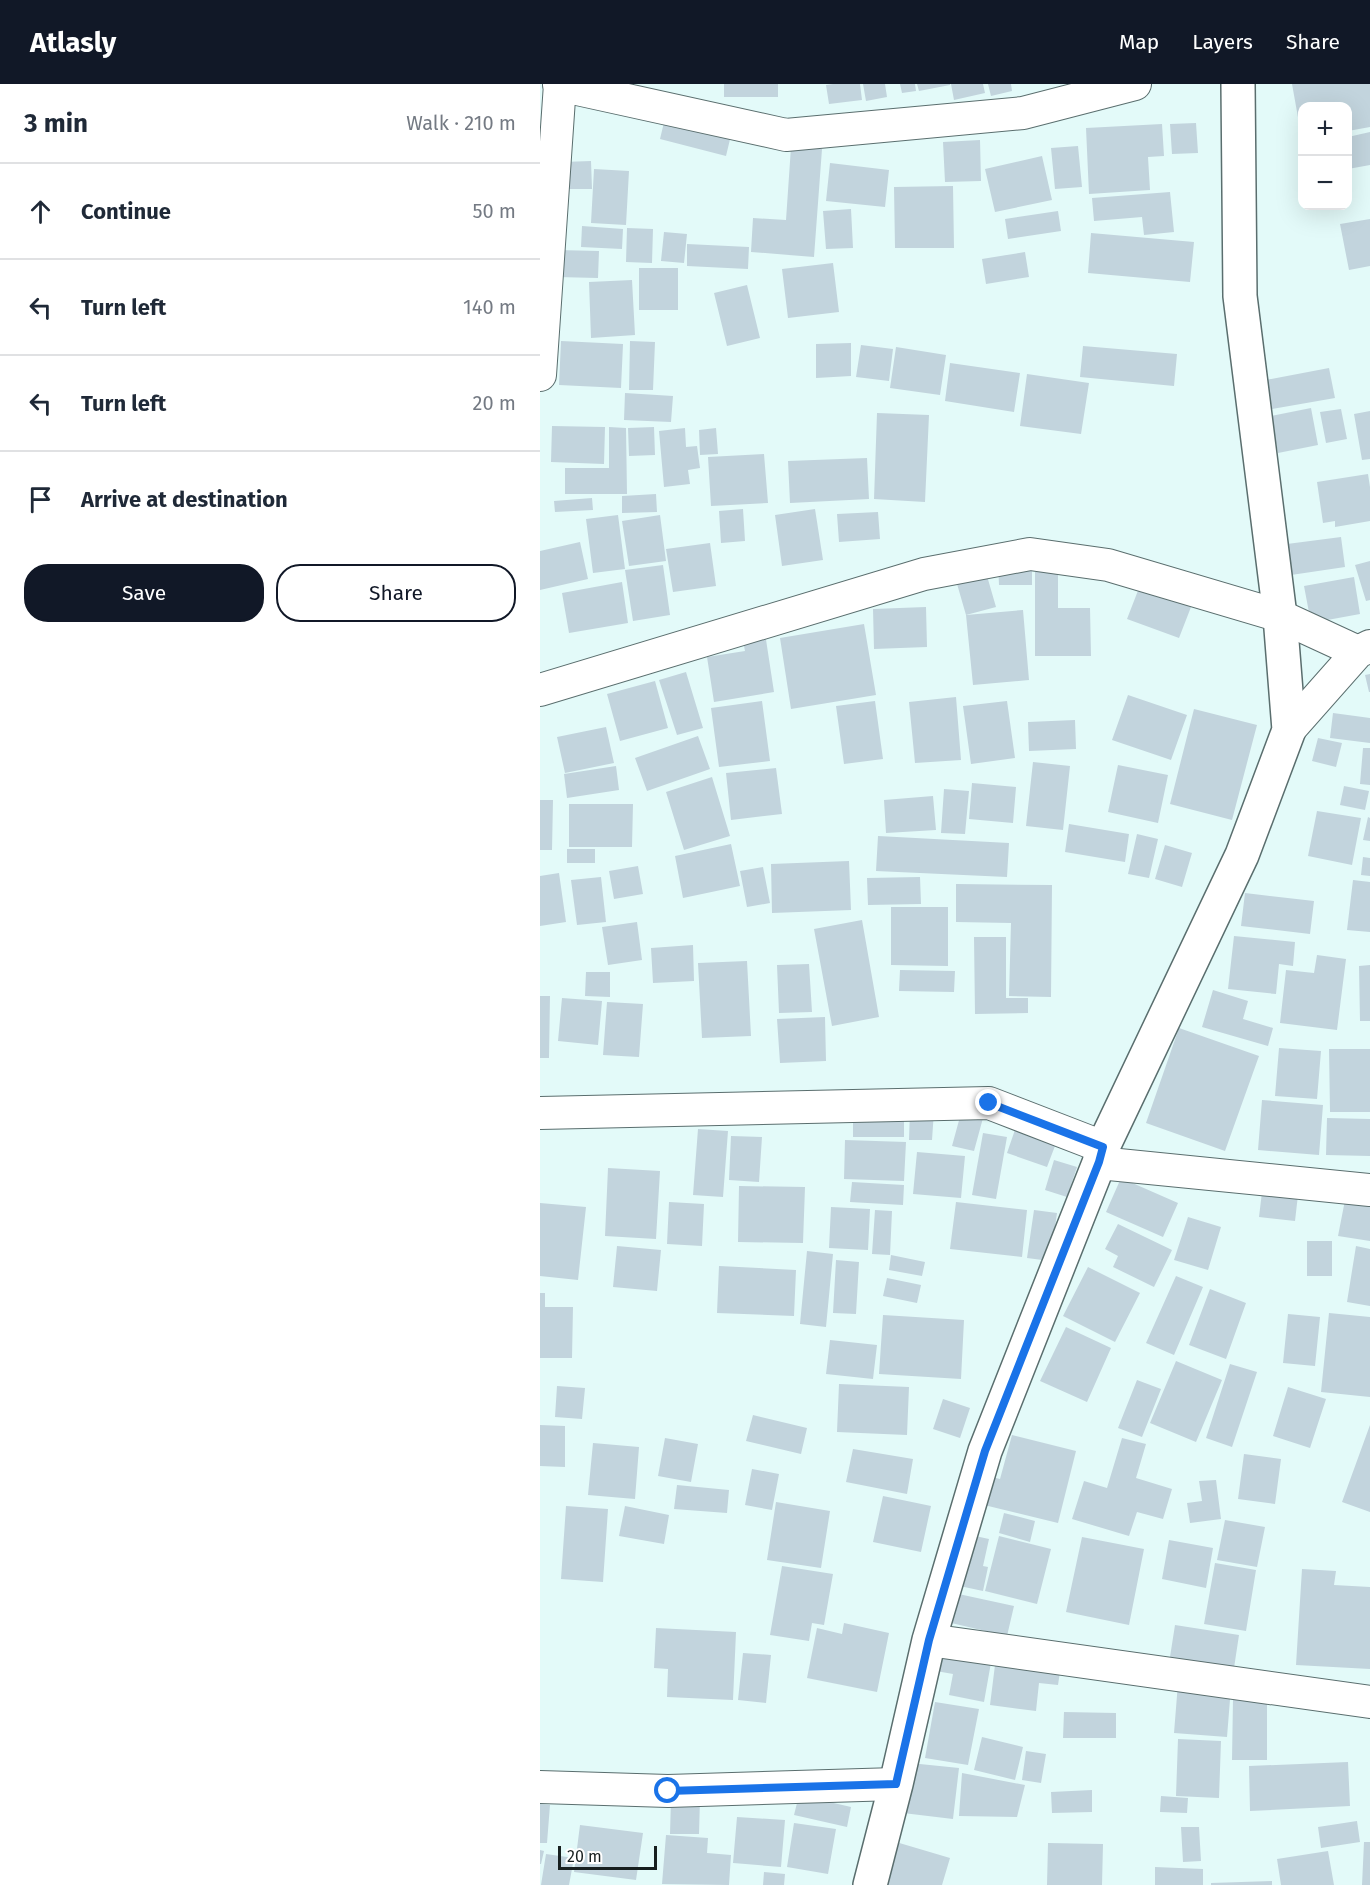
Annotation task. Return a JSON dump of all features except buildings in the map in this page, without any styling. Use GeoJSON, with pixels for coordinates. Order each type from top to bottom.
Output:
{"type":"FeatureCollection","features":[{"type":"Feature","properties":{"kind":"street"},"geometry":{"type":"LineString","coordinates":[[540,375],[560,84],[786,135],[1023,113],[1135,84]]}},
{"type":"Feature","properties":{"kind":"street"},"geometry":{"type":"LineString","coordinates":[[1238,84],[1240,296],[1280,616],[1289,730]]}},
{"type":"Feature","properties":{"kind":"street"},"geometry":{"type":"LineString","coordinates":[[540,690],[924,574],[1030,554],[1107,565],[1280,616],[1364,649],[1289,730],[1242,855],[1101,1155],[985,1451],[929,1640],[870,1885]]}},
{"type":"Feature","properties":{"kind":"street"},"geometry":{"type":"LineString","coordinates":[[540,1113],[989,1103],[1101,1155],[1370,1190]]}},
{"type":"Feature","properties":{"kind":"street"},"geometry":{"type":"LineString","coordinates":[[929,1640],[1370,1702]]}},
{"type":"Feature","properties":{"kind":"street"},"geometry":{"type":"LineString","coordinates":[[540,1787],[668,1791],[896,1784]]}},
{"type":"Feature","properties":{"kind":"route"},"geometry":{"type":"LineString","coordinates":[[668,1791],[896,1784],[929,1640],[985,1451],[1103,1147],[989,1103]]}}]}
